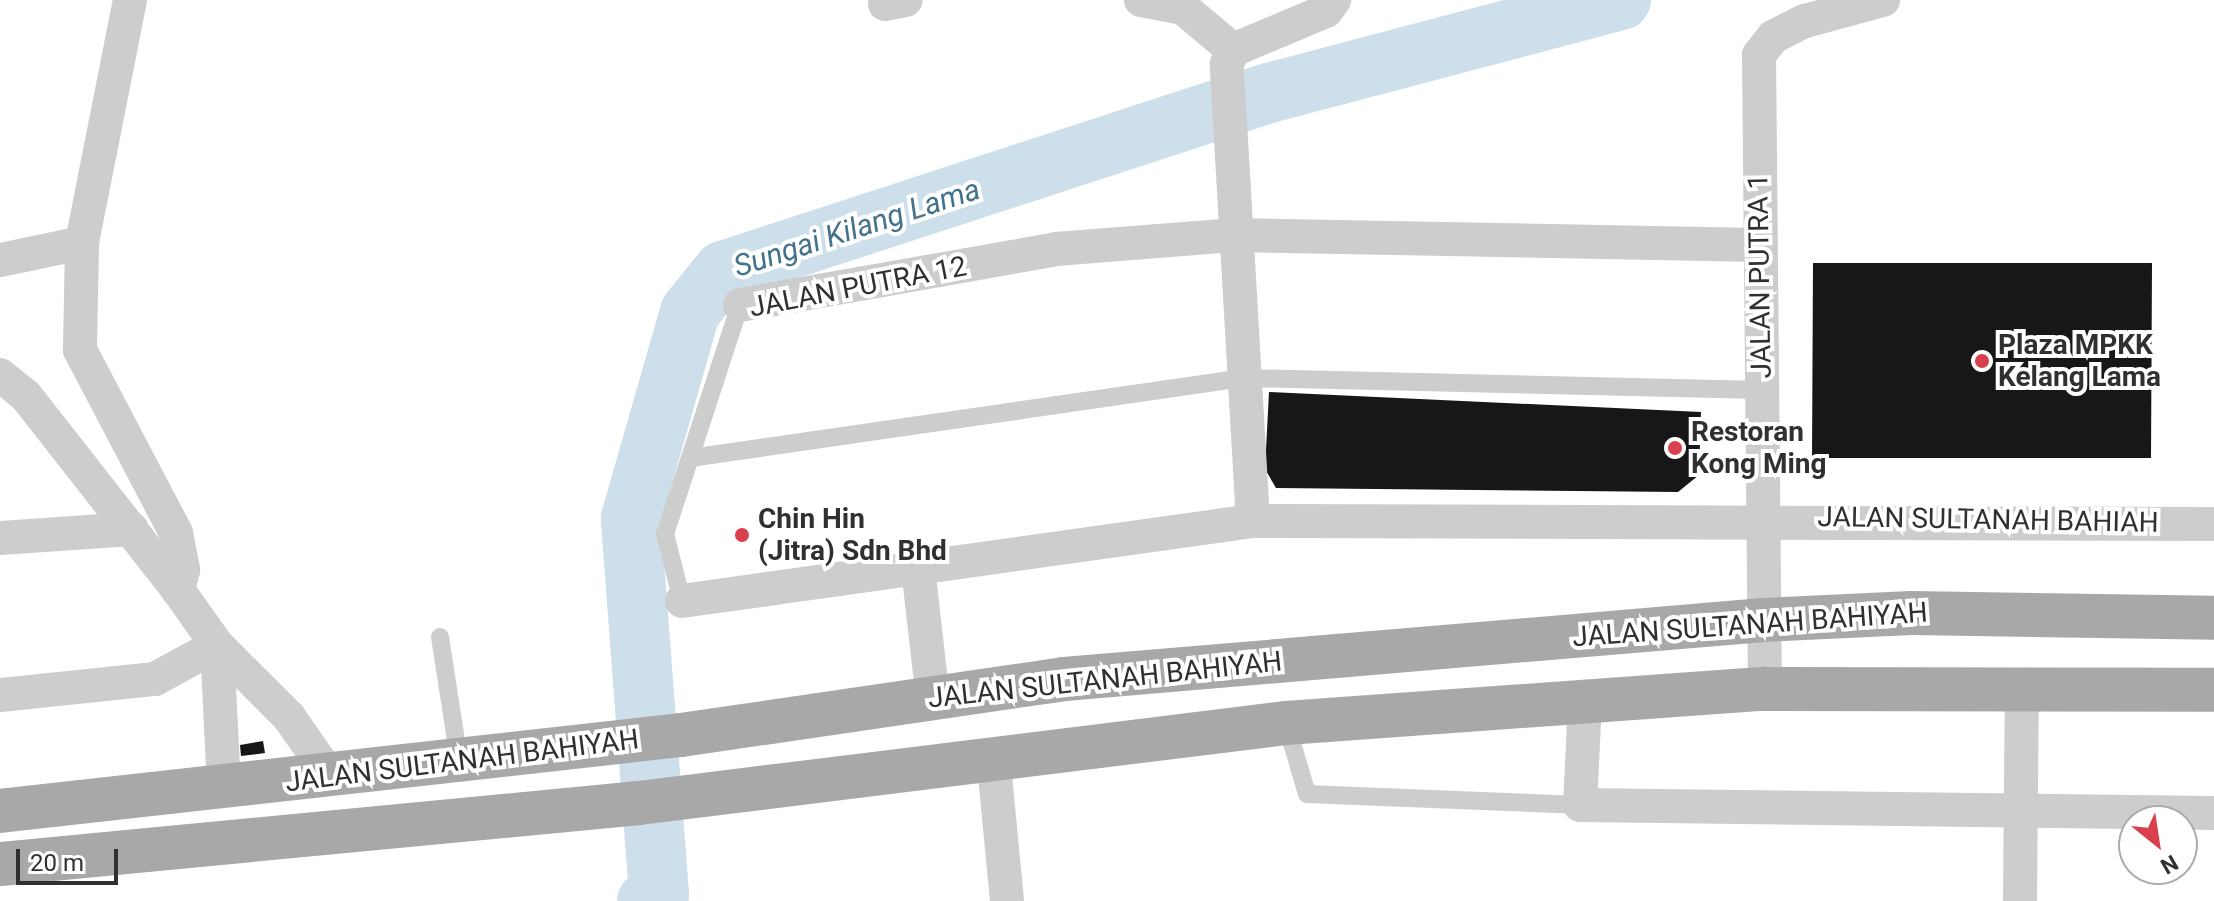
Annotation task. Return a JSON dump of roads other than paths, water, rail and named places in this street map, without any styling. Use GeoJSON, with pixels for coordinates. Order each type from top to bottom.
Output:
{"type":"FeatureCollection","features":[{"type":"Feature","properties":{"kind":"main road","name":"JALAN SULTANAH BAHIYAH"},"geometry":{"type":"LineString","coordinates":[[0,811],[224,790],[681,735],[1064,679],[1764,620],[1911,613],[2214,618]]}},
{"type":"Feature","properties":{"kind":"main road","name":"JALAN SULTANAH BAHIYAH"},"geometry":{"type":"LineString","coordinates":[[0,864],[639,803],[993,755],[1286,723],[1765,689],[2022,687],[2214,690]]}},
{"type":"Feature","properties":{"kind":"street"},"geometry":{"type":"LineString","coordinates":[[130,0],[82,243],[80,350],[176,533],[183,570],[178,590]]}},
{"type":"Feature","properties":{"kind":"street"},"geometry":{"type":"LineString","coordinates":[[1141,0],[1183,8],[1230,64],[1229,134],[1253,521]]}},
{"type":"Feature","properties":{"kind":"street"},"geometry":{"type":"LineString","coordinates":[[1230,64],[1326,11],[1334,0]]}},
{"type":"Feature","properties":{"kind":"street","name":"JALAN PUTRA 1"},"geometry":{"type":"LineString","coordinates":[[1765,689],[1759,55],[1773,37],[1805,21],[1883,0]]}},
{"type":"Feature","properties":{"kind":"street","name":"JALAN PUTRA 12"},"geometry":{"type":"LineString","coordinates":[[740,305],[1056,249],[1235,235],[1759,245]]}},
{"type":"Feature","properties":{"kind":"street"},"geometry":{"type":"LineString","coordinates":[[3,252],[82,243]]}},
{"type":"Feature","properties":{"kind":"street"},"geometry":{"type":"LineString","coordinates":[[0,375],[26,396],[132,529],[217,645],[289,717],[330,776]]}},
{"type":"Feature","properties":{"kind":"street","name":"JALAN SULTANAH BAHIAH"},"geometry":{"type":"LineString","coordinates":[[682,601],[1253,521],[1763,517],[2214,524]]}},
{"type":"Feature","properties":{"kind":"street"},"geometry":{"type":"LineString","coordinates":[[0,538],[132,529]]}},
{"type":"Feature","properties":{"kind":"street"},"geometry":{"type":"LineString","coordinates":[[918,568],[933,699]]}},
{"type":"Feature","properties":{"kind":"street"},"geometry":{"type":"LineString","coordinates":[[0,695],[155,679],[217,645]]}},
{"type":"Feature","properties":{"kind":"street"},"geometry":{"type":"LineString","coordinates":[[217,645],[224,790]]}},
{"type":"Feature","properties":{"kind":"street"},"geometry":{"type":"LineString","coordinates":[[2020,901],[2022,687]]}},
{"type":"Feature","properties":{"kind":"street"},"geometry":{"type":"LineString","coordinates":[[1585,700],[1580,805],[2214,813]]}},
{"type":"Feature","properties":{"kind":"street"},"geometry":{"type":"LineString","coordinates":[[993,755],[1007,901]]}},
{"type":"Feature","properties":{"kind":"lane","name":"JALAN PUTRA 12"},"geometry":{"type":"LineString","coordinates":[[682,601],[676,597],[665,534],[740,305]]}},
{"type":"Feature","properties":{"kind":"lane"},"geometry":{"type":"LineString","coordinates":[[690,458],[1244,378],[1761,390]]}},
{"type":"Feature","properties":{"kind":"lane"},"geometry":{"type":"LineString","coordinates":[[440,637],[459,760]]}},
{"type":"Feature","properties":{"kind":"lane"},"geometry":{"type":"LineString","coordinates":[[1286,723],[1307,794],[1580,805]]}},
{"type":"Feature","properties":{"kind":"waterway","name":"Sungai Kilang Lama"},"geometry":{"type":"LineString","coordinates":[[647,901],[659,894],[631,518],[690,312],[723,271],[1269,93],[1621,0]]}},
{"type":"Feature","properties":{"kind":"place","name":"Plaza MPKK Kelang Lama"},"geometry":{"type":"Point","coordinates":[1982,361]}},
{"type":"Feature","properties":{"kind":"place","name":"Restoran Kong Ming"},"geometry":{"type":"Point","coordinates":[1675,448]}},
{"type":"Feature","properties":{"kind":"place","name":"Chin Hin (Jitra) Sdn Bhd"},"geometry":{"type":"Point","coordinates":[742,535]}}]}
